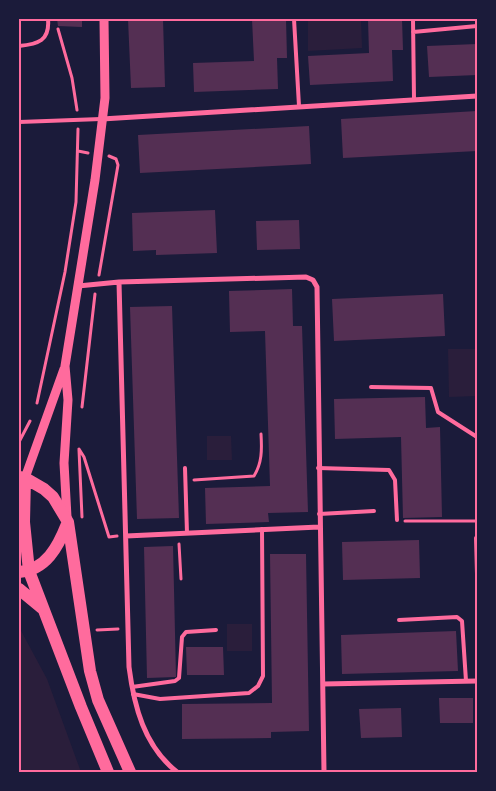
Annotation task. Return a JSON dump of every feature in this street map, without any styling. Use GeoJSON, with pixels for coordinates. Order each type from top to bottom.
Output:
{"type":"FeatureCollection","features":[{"type":"Feature","properties":{"kind":"main road"},"geometry":{"type":"LineString","coordinates":[[108,772],[42,608],[24,572],[22,477],[40,485],[53,497],[68,522],[83,633],[92,678],[101,709],[130,772]]}},
{"type":"Feature","properties":{"kind":"main road"},"geometry":{"type":"LineString","coordinates":[[24,572],[44,563],[54,551],[68,522]]}},
{"type":"Feature","properties":{"kind":"main road"},"geometry":{"type":"LineString","coordinates":[[19,589],[42,608]]}},
{"type":"Feature","properties":{"kind":"street"},"geometry":{"type":"LineString","coordinates":[[22,477],[65,366],[105,98],[104,19]]}},
{"type":"Feature","properties":{"kind":"street"},"geometry":{"type":"LineString","coordinates":[[102,119],[477,96]]}},
{"type":"Feature","properties":{"kind":"street"},"geometry":{"type":"LineString","coordinates":[[78,286],[119,282],[306,277],[313,280],[317,287],[318,468],[324,772]]}},
{"type":"Feature","properties":{"kind":"street"},"geometry":{"type":"LineString","coordinates":[[119,282],[132,686],[138,714],[155,749],[177,772]]}},
{"type":"Feature","properties":{"kind":"street"},"geometry":{"type":"LineString","coordinates":[[65,366],[68,400],[64,463],[68,522]]}},
{"type":"Feature","properties":{"kind":"street"},"geometry":{"type":"LineString","coordinates":[[126,536],[319,527]]}},
{"type":"Feature","properties":{"kind":"street"},"geometry":{"type":"LineString","coordinates":[[323,684],[477,681]]}},
{"type":"Feature","properties":{"kind":"lane"},"geometry":{"type":"LineString","coordinates":[[19,46],[36,44],[44,38],[49,27],[48,19]]}},
{"type":"Feature","properties":{"kind":"lane"},"geometry":{"type":"LineString","coordinates":[[294,19],[299,106]]}},
{"type":"Feature","properties":{"kind":"lane"},"geometry":{"type":"LineString","coordinates":[[413,19],[414,99]]}},
{"type":"Feature","properties":{"kind":"lane"},"geometry":{"type":"LineString","coordinates":[[413,32],[477,26]]}},
{"type":"Feature","properties":{"kind":"lane"},"geometry":{"type":"LineString","coordinates":[[19,122],[102,119]]}},
{"type":"Feature","properties":{"kind":"lane"},"geometry":{"type":"LineString","coordinates":[[371,387],[430,388],[438,412],[477,437]]}},
{"type":"Feature","properties":{"kind":"lane"},"geometry":{"type":"LineString","coordinates":[[185,468],[188,533]]}},
{"type":"Feature","properties":{"kind":"lane"},"geometry":{"type":"LineString","coordinates":[[318,468],[388,470],[394,480],[396,520]]}},
{"type":"Feature","properties":{"kind":"lane"},"geometry":{"type":"LineString","coordinates":[[319,514],[374,512]]}},
{"type":"Feature","properties":{"kind":"lane"},"geometry":{"type":"LineString","coordinates":[[133,694],[160,700],[249,693],[258,686],[263,676],[262,529]]}},
{"type":"Feature","properties":{"kind":"lane"},"geometry":{"type":"LineString","coordinates":[[476,538],[477,574]]}},
{"type":"Feature","properties":{"kind":"lane"},"geometry":{"type":"LineString","coordinates":[[399,620],[456,617],[462,621],[466,681]]}},
{"type":"Feature","properties":{"kind":"lane"},"geometry":{"type":"LineString","coordinates":[[132,686],[176,681],[179,678],[182,638],[186,632],[216,630]]}},
{"type":"Feature","properties":{"kind":"path"},"geometry":{"type":"LineString","coordinates":[[36,408],[63,282],[78,178],[77,120],[72,78],[56,21]]}},
{"type":"Feature","properties":{"kind":"path"},"geometry":{"type":"LineString","coordinates":[[81,414],[97,284],[118,165]]}},
{"type":"Feature","properties":{"kind":"path"},"geometry":{"type":"LineString","coordinates":[[19,442],[33,413]]}},
{"type":"Feature","properties":{"kind":"path"},"geometry":{"type":"LineString","coordinates":[[185,480],[254,476],[260,468],[262,455],[261,434]]}},
{"type":"Feature","properties":{"kind":"path"},"geometry":{"type":"LineString","coordinates":[[79,441],[82,527]]}},
{"type":"Feature","properties":{"kind":"path"},"geometry":{"type":"LineString","coordinates":[[79,449],[84,457],[109,537],[126,536]]}},
{"type":"Feature","properties":{"kind":"path"},"geometry":{"type":"LineString","coordinates":[[413,521],[477,521]]}},
{"type":"Feature","properties":{"kind":"path"},"geometry":{"type":"LineString","coordinates":[[178,533],[181,579]]}},
{"type":"Feature","properties":{"kind":"path"},"geometry":{"type":"LineString","coordinates":[[95,638],[94,630],[129,629]]}},
{"type":"Feature","properties":{"kind":"shaded area"},"geometry":{"type":"Polygon","coordinates":[[[308,19],[361,19],[362,48],[308,51],[308,19]]]}},
{"type":"Feature","properties":{"kind":"shaded area"},"geometry":{"type":"Polygon","coordinates":[[[448,349],[477,349],[477,396],[449,397],[448,349]]]}},
{"type":"Feature","properties":{"kind":"shaded area"},"geometry":{"type":"Polygon","coordinates":[[[207,436],[231,436],[232,460],[207,460],[207,436]]]}},
{"type":"Feature","properties":{"kind":"shaded area"},"geometry":{"type":"Polygon","coordinates":[[[227,624],[252,624],[252,651],[227,651],[227,624]]]}},
{"type":"Feature","properties":{"kind":"shaded area"},"geometry":{"type":"Polygon","coordinates":[[[19,627],[47,679],[81,772],[22,772],[19,760],[19,627]]]}},
{"type":"Feature","properties":{"kind":"building"},"geometry":{"type":"Polygon","coordinates":[[[57,19],[82,19],[82,27],[58,26],[57,19]]]}},
{"type":"Feature","properties":{"kind":"building"},"geometry":{"type":"Polygon","coordinates":[[[128,19],[163,19],[165,87],[131,88],[128,19]]]}},
{"type":"Feature","properties":{"kind":"building"},"geometry":{"type":"Polygon","coordinates":[[[252,19],[286,19],[287,58],[277,58],[278,89],[194,92],[193,63],[254,61],[252,19]]]}},
{"type":"Feature","properties":{"kind":"building"},"geometry":{"type":"Polygon","coordinates":[[[368,19],[402,19],[403,50],[392,50],[393,81],[310,85],[308,56],[369,53],[368,19]]]}},
{"type":"Feature","properties":{"kind":"building"},"geometry":{"type":"Polygon","coordinates":[[[477,44],[477,75],[429,77],[427,46],[477,44]]]}},
{"type":"Feature","properties":{"kind":"building"},"geometry":{"type":"Polygon","coordinates":[[[477,111],[477,151],[343,158],[341,119],[477,111]]]}},
{"type":"Feature","properties":{"kind":"building"},"geometry":{"type":"Polygon","coordinates":[[[309,126],[311,164],[140,173],[138,135],[309,126]]]}},
{"type":"Feature","properties":{"kind":"building"},"geometry":{"type":"Polygon","coordinates":[[[215,210],[217,253],[156,255],[156,250],[133,251],[132,213],[215,210]]]}},
{"type":"Feature","properties":{"kind":"building"},"geometry":{"type":"Polygon","coordinates":[[[299,220],[300,249],[257,250],[256,221],[299,220]]]}},
{"type":"Feature","properties":{"kind":"building"},"geometry":{"type":"Polygon","coordinates":[[[292,289],[293,326],[302,326],[308,512],[268,513],[269,522],[206,524],[205,488],[270,486],[265,331],[230,332],[229,291],[292,289]]]}},
{"type":"Feature","properties":{"kind":"building"},"geometry":{"type":"Polygon","coordinates":[[[443,294],[445,336],[334,341],[332,299],[443,294]]]}},
{"type":"Feature","properties":{"kind":"building"},"geometry":{"type":"Polygon","coordinates":[[[172,306],[179,518],[137,519],[130,307],[172,306]]]}},
{"type":"Feature","properties":{"kind":"building"},"geometry":{"type":"Polygon","coordinates":[[[425,397],[426,428],[440,427],[442,517],[403,518],[401,437],[335,439],[334,399],[425,397]]]}},
{"type":"Feature","properties":{"kind":"building"},"geometry":{"type":"Polygon","coordinates":[[[419,540],[420,578],[343,580],[342,542],[419,540]]]}},
{"type":"Feature","properties":{"kind":"building"},"geometry":{"type":"Polygon","coordinates":[[[173,546],[176,677],[147,678],[144,547],[173,546]]]}},
{"type":"Feature","properties":{"kind":"building"},"geometry":{"type":"Polygon","coordinates":[[[270,554],[306,554],[309,731],[271,732],[271,738],[182,739],[182,704],[272,703],[270,554]]]}},
{"type":"Feature","properties":{"kind":"building"},"geometry":{"type":"Polygon","coordinates":[[[456,631],[458,671],[342,674],[341,635],[456,631]]]}},
{"type":"Feature","properties":{"kind":"building"},"geometry":{"type":"Polygon","coordinates":[[[186,647],[223,647],[224,675],[187,675],[186,647]]]}},
{"type":"Feature","properties":{"kind":"building"},"geometry":{"type":"Polygon","coordinates":[[[439,698],[473,698],[473,723],[440,723],[439,698]]]}},
{"type":"Feature","properties":{"kind":"building"},"geometry":{"type":"Polygon","coordinates":[[[401,708],[402,737],[361,738],[359,709],[401,708]]]}}]}
